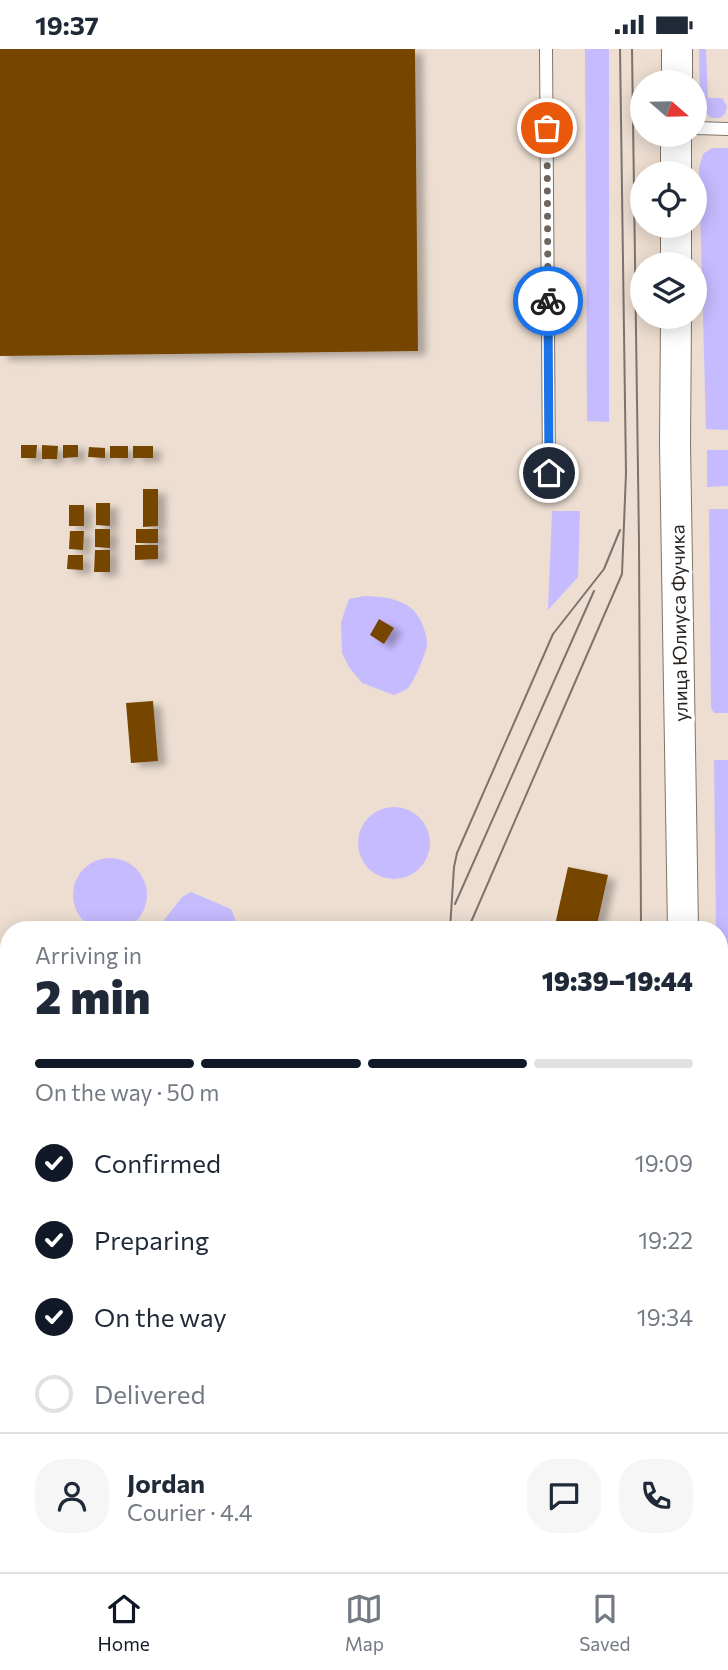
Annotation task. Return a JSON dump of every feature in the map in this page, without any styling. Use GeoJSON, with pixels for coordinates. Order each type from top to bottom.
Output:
{"type":"FeatureCollection","features":[{"type":"Feature","properties":{"kind":"street"},"geometry":{"type":"LineString","coordinates":[[677,49],[677,70]]}},
{"type":"Feature","properties":{"kind":"street","name":"улица Юлиуса Фучика"},"geometry":{"type":"LineString","coordinates":[[676,329],[684,921]]}},
{"type":"Feature","properties":{"kind":"lane"},"geometry":{"type":"LineString","coordinates":[[546,49],[549,473]]}},
{"type":"Feature","properties":{"kind":"lane"},"geometry":{"type":"LineString","coordinates":[[707,128],[728,129]]}},
{"type":"Feature","properties":{"kind":"shaded area"},"geometry":{"type":"Polygon","coordinates":[[[585,49],[609,49],[609,422],[587,421],[585,49]]]}},
{"type":"Feature","properties":{"kind":"shaded area"},"geometry":{"type":"Polygon","coordinates":[[[699,49],[706,49],[707,70],[699,70],[699,49]]]}},
{"type":"Feature","properties":{"kind":"shaded area"},"geometry":{"type":"Polygon","coordinates":[[[707,74],[708,98],[722,98],[727,106],[725,114],[720,118],[711,118],[707,114],[707,74]]]}},
{"type":"Feature","properties":{"kind":"shaded area"},"geometry":{"type":"Polygon","coordinates":[[[712,148],[728,148],[728,430],[706,429],[703,329],[707,329],[707,252],[701,252],[701,238],[707,238],[707,161],[701,161],[703,154],[712,148]]]}},
{"type":"Feature","properties":{"kind":"shaded area"},"geometry":{"type":"Polygon","coordinates":[[[707,450],[728,450],[728,486],[707,487],[707,450]]]}},
{"type":"Feature","properties":{"kind":"shaded area"},"geometry":{"type":"Polygon","coordinates":[[[709,509],[728,509],[728,713],[714,713],[711,708],[709,509]]]}},
{"type":"Feature","properties":{"kind":"shaded area"},"geometry":{"type":"Polygon","coordinates":[[[552,511],[580,511],[578,577],[548,610],[552,511]]]}},
{"type":"Feature","properties":{"kind":"shaded area"},"geometry":{"type":"Polygon","coordinates":[[[364,596],[389,598],[406,604],[422,623],[427,642],[420,666],[411,685],[394,695],[362,683],[342,653],[341,622],[349,599],[364,596]]]}},
{"type":"Feature","properties":{"kind":"shaded area"},"geometry":{"type":"Polygon","coordinates":[[[714,760],[728,760],[728,921],[716,921],[714,760]]]}},
{"type":"Feature","properties":{"kind":"shaded area"},"geometry":{"type":"Polygon","coordinates":[[[401,807],[420,817],[428,829],[428,857],[420,869],[408,877],[387,879],[368,869],[360,857],[358,836],[368,817],[380,809],[401,807]]]}},
{"type":"Feature","properties":{"kind":"shaded area"},"geometry":{"type":"Polygon","coordinates":[[[103,859],[117,859],[130,864],[141,875],[146,888],[144,909],[136,921],[84,921],[74,902],[74,888],[79,875],[90,864],[103,859]]]}},
{"type":"Feature","properties":{"kind":"shaded area"},"geometry":{"type":"Polygon","coordinates":[[[191,892],[231,909],[236,921],[163,921],[182,897],[191,892]]]}},
{"type":"Feature","properties":{"kind":"building"},"geometry":{"type":"Polygon","coordinates":[[[0,49],[415,49],[418,351],[0,356],[0,49]]]}},
{"type":"Feature","properties":{"kind":"building"},"geometry":{"type":"Polygon","coordinates":[[[21,445],[37,445],[36,458],[21,458],[21,445]]]}},
{"type":"Feature","properties":{"kind":"building"},"geometry":{"type":"Polygon","coordinates":[[[42,445],[58,446],[57,459],[42,459],[42,445]]]}},
{"type":"Feature","properties":{"kind":"building"},"geometry":{"type":"Polygon","coordinates":[[[63,445],[78,445],[78,457],[63,458],[63,445]]]}},
{"type":"Feature","properties":{"kind":"building"},"geometry":{"type":"Polygon","coordinates":[[[110,446],[128,446],[128,458],[110,458],[110,446]]]}},
{"type":"Feature","properties":{"kind":"building"},"geometry":{"type":"Polygon","coordinates":[[[133,446],[153,446],[153,458],[133,458],[133,446]]]}},
{"type":"Feature","properties":{"kind":"building"},"geometry":{"type":"Polygon","coordinates":[[[89,447],[105,448],[105,458],[88,457],[89,447]]]}},
{"type":"Feature","properties":{"kind":"building"},"geometry":{"type":"Polygon","coordinates":[[[143,489],[158,489],[158,526],[143,527],[143,489]]]}},
{"type":"Feature","properties":{"kind":"building"},"geometry":{"type":"Polygon","coordinates":[[[96,503],[110,503],[110,526],[96,525],[96,503]]]}},
{"type":"Feature","properties":{"kind":"building"},"geometry":{"type":"Polygon","coordinates":[[[69,505],[84,505],[84,526],[69,526],[69,505]]]}},
{"type":"Feature","properties":{"kind":"building"},"geometry":{"type":"Polygon","coordinates":[[[95,529],[110,529],[110,548],[95,547],[95,529]]]}},
{"type":"Feature","properties":{"kind":"building"},"geometry":{"type":"Polygon","coordinates":[[[136,529],[158,529],[158,543],[136,543],[136,529]]]}},
{"type":"Feature","properties":{"kind":"building"},"geometry":{"type":"Polygon","coordinates":[[[70,531],[84,531],[83,550],[69,549],[70,531]]]}},
{"type":"Feature","properties":{"kind":"building"},"geometry":{"type":"Polygon","coordinates":[[[135,545],[158,545],[158,559],[135,560],[135,545]]]}},
{"type":"Feature","properties":{"kind":"building"},"geometry":{"type":"Polygon","coordinates":[[[95,550],[110,550],[110,572],[94,572],[95,550]]]}},
{"type":"Feature","properties":{"kind":"building"},"geometry":{"type":"Polygon","coordinates":[[[68,555],[83,555],[83,570],[67,569],[68,555]]]}},
{"type":"Feature","properties":{"kind":"building"},"geometry":{"type":"Polygon","coordinates":[[[379,619],[394,628],[384,644],[370,635],[379,619]]]}},
{"type":"Feature","properties":{"kind":"building"},"geometry":{"type":"Polygon","coordinates":[[[153,701],[158,761],[131,763],[126,703],[153,701]]]}},
{"type":"Feature","properties":{"kind":"building"},"geometry":{"type":"Polygon","coordinates":[[[568,867],[608,875],[598,921],[556,921],[568,867]]]}},
{"type":"Feature","properties":{"kind":"tram line"},"geometry":{"type":"LineString","coordinates":[[471,921],[622,574],[626,473],[620,49]]}},
{"type":"Feature","properties":{"kind":"tram line"},"geometry":{"type":"LineString","coordinates":[[632,49],[641,921]]}},
{"type":"Feature","properties":{"kind":"tram line"},"geometry":{"type":"LineString","coordinates":[[451,921],[457,853],[553,634],[604,569],[620,530]]}},
{"type":"Feature","properties":{"kind":"tram line"},"geometry":{"type":"LineString","coordinates":[[455,904],[594,591]]}},
{"type":"Feature","properties":{"kind":"way so far"},"geometry":{"type":"LineString","coordinates":[[547,128],[548,301]]}},
{"type":"Feature","properties":{"kind":"route"},"geometry":{"type":"LineString","coordinates":[[548,301],[549,473]]}}]}
